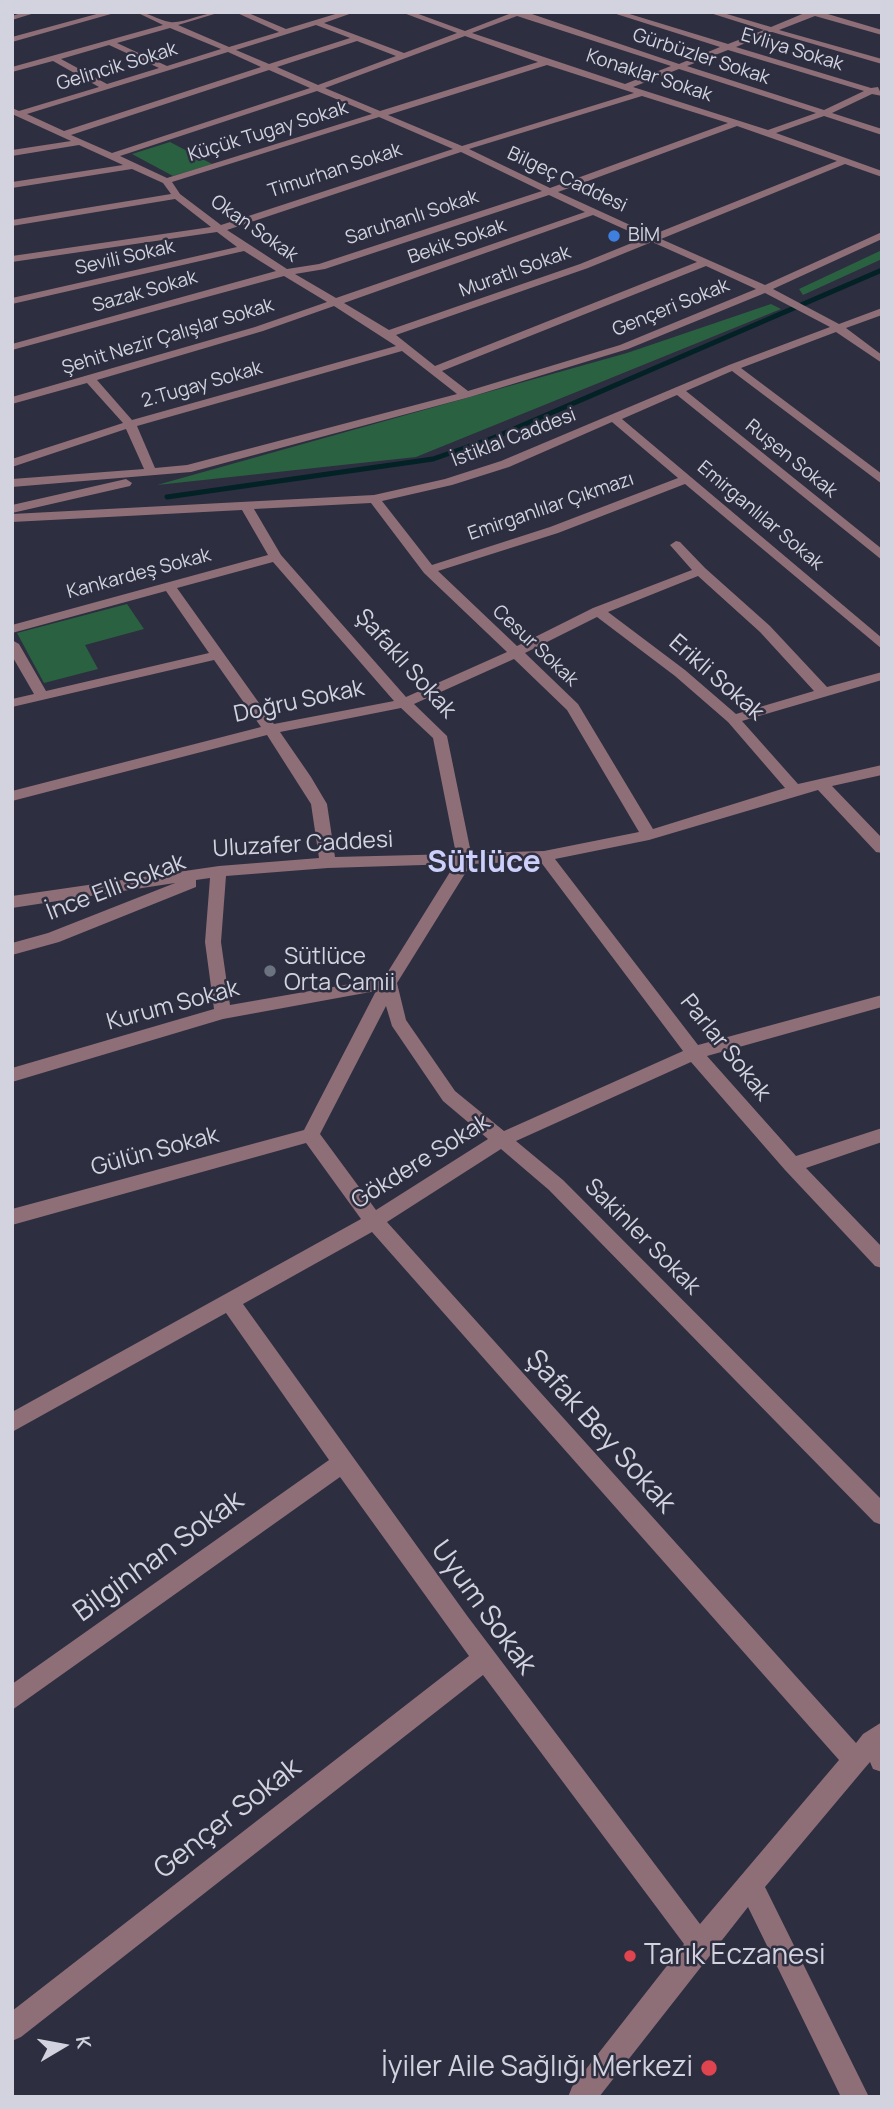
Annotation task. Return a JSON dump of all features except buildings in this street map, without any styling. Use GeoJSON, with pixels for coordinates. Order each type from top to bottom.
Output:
{"type":"FeatureCollection","features":[{"type":"Feature","properties":{"kind":"street"},"geometry":{"type":"LineString","coordinates":[[12,18],[34,12]]}},
{"type":"Feature","properties":{"kind":"street"},"geometry":{"type":"LineString","coordinates":[[12,40],[114,12]]}},
{"type":"Feature","properties":{"kind":"street"},"geometry":{"type":"LineString","coordinates":[[140,12],[225,50]]}},
{"type":"Feature","properties":{"kind":"street"},"geometry":{"type":"LineString","coordinates":[[12,71],[217,12]]}},
{"type":"Feature","properties":{"kind":"street"},"geometry":{"type":"LineString","coordinates":[[239,12],[286,32]]}},
{"type":"Feature","properties":{"kind":"street","name":"Gelincik Sokak"},"geometry":{"type":"LineString","coordinates":[[16,112],[318,23],[334,14],[351,12]]}},
{"type":"Feature","properties":{"kind":"street","name":"Konaklar Sokak"},"geometry":{"type":"LineString","coordinates":[[405,12],[463,34],[768,133],[882,174]]}},
{"type":"Feature","properties":{"kind":"street","name":"Evliya Sokak"},"geometry":{"type":"LineString","coordinates":[[614,12],[877,92]]}},
{"type":"Feature","properties":{"kind":"street"},"geometry":{"type":"LineString","coordinates":[[710,12],[882,62]]}},
{"type":"Feature","properties":{"kind":"street"},"geometry":{"type":"LineString","coordinates":[[112,156],[314,89],[516,13]]}},
{"type":"Feature","properties":{"kind":"street","name":"Gürbüzler Sokak"},"geometry":{"type":"LineString","coordinates":[[516,13],[882,132]]}},
{"type":"Feature","properties":{"kind":"street"},"geometry":{"type":"LineString","coordinates":[[626,87],[776,31],[815,13],[882,33]]}},
{"type":"Feature","properties":{"kind":"street"},"geometry":{"type":"LineString","coordinates":[[318,23],[402,55]]}},
{"type":"Feature","properties":{"kind":"street"},"geometry":{"type":"LineString","coordinates":[[64,134],[355,38]]}},
{"type":"Feature","properties":{"kind":"street"},"geometry":{"type":"LineString","coordinates":[[109,42],[165,68]]}},
{"type":"Feature","properties":{"kind":"street","name":"Bilgeç Caddesi"},"geometry":{"type":"LineString","coordinates":[[225,50],[460,149],[548,192],[787,299],[823,317],[882,360]]}},
{"type":"Feature","properties":{"kind":"street"},"geometry":{"type":"LineString","coordinates":[[54,58],[106,87]]}},
{"type":"Feature","properties":{"kind":"street","name":"Küçük Tugay Sokak"},"geometry":{"type":"LineString","coordinates":[[166,181],[547,62]]}},
{"type":"Feature","properties":{"kind":"street"},"geometry":{"type":"LineString","coordinates":[[768,133],[877,92],[882,86]]}},
{"type":"Feature","properties":{"kind":"street","name":"Timurhan Sokak"},"geometry":{"type":"LineString","coordinates":[[12,259],[222,228],[460,149],[642,93]]}},
{"type":"Feature","properties":{"kind":"street","name":"Okan Sokak"},"geometry":{"type":"LineString","coordinates":[[16,112],[166,181],[177,196],[245,248],[388,334],[466,395]]}},
{"type":"Feature","properties":{"kind":"street"},"geometry":{"type":"LineString","coordinates":[[12,123],[32,120]]}},
{"type":"Feature","properties":{"kind":"street","name":"Saruhanlı Sokak"},"geometry":{"type":"LineString","coordinates":[[287,274],[321,267],[548,192],[736,123]]}},
{"type":"Feature","properties":{"kind":"street"},"geometry":{"type":"LineString","coordinates":[[12,153],[81,142]]}},
{"type":"Feature","properties":{"kind":"street","name":"Muratlı Sokak"},"geometry":{"type":"LineString","coordinates":[[388,334],[504,296],[844,161]]}},
{"type":"Feature","properties":{"kind":"street"},"geometry":{"type":"LineString","coordinates":[[12,186],[132,166]]}},
{"type":"Feature","properties":{"kind":"street"},"geometry":{"type":"LineString","coordinates":[[12,223],[177,196]]}},
{"type":"Feature","properties":{"kind":"street","name":"Bekik Sokak"},"geometry":{"type":"LineString","coordinates":[[333,303],[593,212]]}},
{"type":"Feature","properties":{"kind":"street","name":"Gençeri Sokak"},"geometry":{"type":"LineString","coordinates":[[187,469],[466,395],[624,347],[765,289],[882,235]]}},
{"type":"Feature","properties":{"kind":"street","name":"Sevili Sokak"},"geometry":{"type":"LineString","coordinates":[[12,301],[245,248]]}},
{"type":"Feature","properties":{"kind":"street","name":"Gençeri Sokak"},"geometry":{"type":"LineString","coordinates":[[433,370],[705,263]]}},
{"type":"Feature","properties":{"kind":"street","name":"Sazak Sokak"},"geometry":{"type":"LineString","coordinates":[[12,347],[270,275],[287,274]]}},
{"type":"Feature","properties":{"kind":"street","name":"Şehit Nezir Çalışlar Sokak"},"geometry":{"type":"LineString","coordinates":[[12,401],[259,329],[333,303]]}},
{"type":"Feature","properties":{"kind":"street","name":"İstiklal Caddesi"},"geometry":{"type":"LineString","coordinates":[[12,518],[374,499],[477,475],[733,367],[882,311]]}},
{"type":"Feature","properties":{"kind":"street","name":"2.Tugay Sokak"},"geometry":{"type":"LineString","coordinates":[[12,463],[130,424],[402,347]]}},
{"type":"Feature","properties":{"kind":"street"},"geometry":{"type":"LineString","coordinates":[[733,367],[882,480]]}},
{"type":"Feature","properties":{"kind":"street"},"geometry":{"type":"LineString","coordinates":[[90,379],[130,424],[151,472]]}},
{"type":"Feature","properties":{"kind":"street","name":"Ruşen Sokak"},"geometry":{"type":"LineString","coordinates":[[678,390],[882,555]]}},
{"type":"Feature","properties":{"kind":"street","name":"Emirganlılar Sokak"},"geometry":{"type":"LineString","coordinates":[[613,417],[882,645]]}},
{"type":"Feature","properties":{"kind":"street"},"geometry":{"type":"LineString","coordinates":[[12,483],[187,469]]}},
{"type":"Feature","properties":{"kind":"street"},"geometry":{"type":"LineString","coordinates":[[12,509],[187,469]]}},
{"type":"Feature","properties":{"kind":"street","name":"Emirganlılar Çıkmazı"},"geometry":{"type":"LineString","coordinates":[[429,570],[554,530],[686,480]]}},
{"type":"Feature","properties":{"kind":"street","name":"Cesur Sokak"},"geometry":{"type":"LineString","coordinates":[[374,499],[429,570],[513,654],[573,708],[649,835]]}},
{"type":"Feature","properties":{"kind":"street","name":"Şafaklı Sokak"},"geometry":{"type":"LineString","coordinates":[[246,506],[276,557],[404,703],[440,736],[465,861]]}},
{"type":"Feature","properties":{"kind":"street"},"geometry":{"type":"LineString","coordinates":[[676,545],[700,571],[765,629],[825,694]]}},
{"type":"Feature","properties":{"kind":"street","name":"Kankardeş Sokak"},"geometry":{"type":"LineString","coordinates":[[12,629],[276,557]]}},
{"type":"Feature","properties":{"kind":"street","name":"Doğru Sokak"},"geometry":{"type":"LineString","coordinates":[[12,796],[268,730],[404,703],[513,654],[598,611],[700,571]]}},
{"type":"Feature","properties":{"kind":"street"},"geometry":{"type":"LineString","coordinates":[[168,586],[268,730],[306,779],[319,804],[328,863]]}},
{"type":"Feature","properties":{"kind":"street","name":"Erikli Sokak"},"geometry":{"type":"LineString","coordinates":[[598,611],[680,673],[733,719],[795,790]]}},
{"type":"Feature","properties":{"kind":"street"},"geometry":{"type":"LineString","coordinates":[[12,644],[43,696]]}},
{"type":"Feature","properties":{"kind":"street"},"geometry":{"type":"LineString","coordinates":[[12,703],[216,655]]}},
{"type":"Feature","properties":{"kind":"street"},"geometry":{"type":"LineString","coordinates":[[733,719],[882,676]]}},
{"type":"Feature","properties":{"kind":"street","name":"Uluzafer Caddesi"},"geometry":{"type":"LineString","coordinates":[[12,902],[219,872],[328,863],[465,861],[544,856],[649,835],[820,783],[882,770]]}},
{"type":"Feature","properties":{"kind":"street"},"geometry":{"type":"LineString","coordinates":[[820,783],[882,848]]}},
{"type":"Feature","properties":{"kind":"street","name":"Parlar Sokak"},"geometry":{"type":"LineString","coordinates":[[544,856],[694,1052],[792,1166],[882,1260]]}},
{"type":"Feature","properties":{"kind":"street"},"geometry":{"type":"LineString","coordinates":[[310,1135],[389,983],[465,861]]}},
{"type":"Feature","properties":{"kind":"street","name":"İnce Elli Sokak"},"geometry":{"type":"LineString","coordinates":[[12,949],[52,938],[219,872],[213,913],[212,971],[223,1013]]}},
{"type":"Feature","properties":{"kind":"street","name":"Kurum Sokak"},"geometry":{"type":"LineString","coordinates":[[12,1075],[223,1013],[389,983]]}},
{"type":"Feature","properties":{"kind":"street","name":"Sakinler Sokak"},"geometry":{"type":"LineString","coordinates":[[389,983],[398,1021],[449,1096],[556,1185],[882,1515]]}},
{"type":"Feature","properties":{"kind":"street","name":"Gökdere Sokak"},"geometry":{"type":"LineString","coordinates":[[12,1423],[374,1221],[501,1140],[694,1052],[882,1001]]}},
{"type":"Feature","properties":{"kind":"street","name":"Gülün Sokak"},"geometry":{"type":"LineString","coordinates":[[12,1217],[310,1135]]}},
{"type":"Feature","properties":{"kind":"street","name":"Şafak Bey Sokak"},"geometry":{"type":"LineString","coordinates":[[310,1135],[374,1221],[872,1749]]}},
{"type":"Feature","properties":{"kind":"street"},"geometry":{"type":"LineString","coordinates":[[792,1166],[882,1135]]}},
{"type":"Feature","properties":{"kind":"street","name":"Uyum Sokak"},"geometry":{"type":"LineString","coordinates":[[229,1301],[341,1464],[483,1660],[700,1944]]}},
{"type":"Feature","properties":{"kind":"street","name":"Bilginhan Sokak"},"geometry":{"type":"LineString","coordinates":[[12,1698],[341,1464]]}},
{"type":"Feature","properties":{"kind":"street","name":"Gençer Sokak"},"geometry":{"type":"LineString","coordinates":[[12,2028],[483,1660]]}},
{"type":"Feature","properties":{"kind":"street"},"geometry":{"type":"LineString","coordinates":[[582,2097],[700,1944],[872,1749]]}},
{"type":"Feature","properties":{"kind":"street"},"geometry":{"type":"LineString","coordinates":[[751,1886],[855,2097]]}},
{"type":"Feature","properties":{"kind":"green space"},"geometry":{"type":"Polygon","coordinates":[[[170,142],[212,164],[173,176],[132,154],[170,142]]]}},
{"type":"Feature","properties":{"kind":"green space"},"geometry":{"type":"Polygon","coordinates":[[[882,250],[882,259],[803,295],[799,289],[882,250]]]}},
{"type":"Feature","properties":{"kind":"green space"},"geometry":{"type":"Polygon","coordinates":[[[771,304],[781,309],[416,457],[157,485],[627,353],[771,304]]]}},
{"type":"Feature","properties":{"kind":"green space"},"geometry":{"type":"Polygon","coordinates":[[[127,604],[144,629],[85,645],[98,669],[44,683],[17,633],[127,604]]]}},
{"type":"Feature","properties":{"kind":"waterway"},"geometry":{"type":"LineString","coordinates":[[167,497],[433,459],[493,438],[882,270]]}},
{"type":"Feature","properties":{"kind":"place","name":"BİM"},"geometry":{"type":"Point","coordinates":[614,236]}},
{"type":"Feature","properties":{"kind":"place","name":"Sütlüce Orta Camii"},"geometry":{"type":"Point","coordinates":[270,971]}},
{"type":"Feature","properties":{"kind":"place","name":"Tarık Eczanesi"},"geometry":{"type":"Point","coordinates":[630,1956]}},
{"type":"Feature","properties":{"kind":"place","name":"İyiler Aile Sağlığı Merkezi"},"geometry":{"type":"Point","coordinates":[709,2068]}},
{"type":"Feature","properties":{"kind":"district","name":"Sütlüce"},"geometry":{"type":"Point","coordinates":[484,864]}}]}
